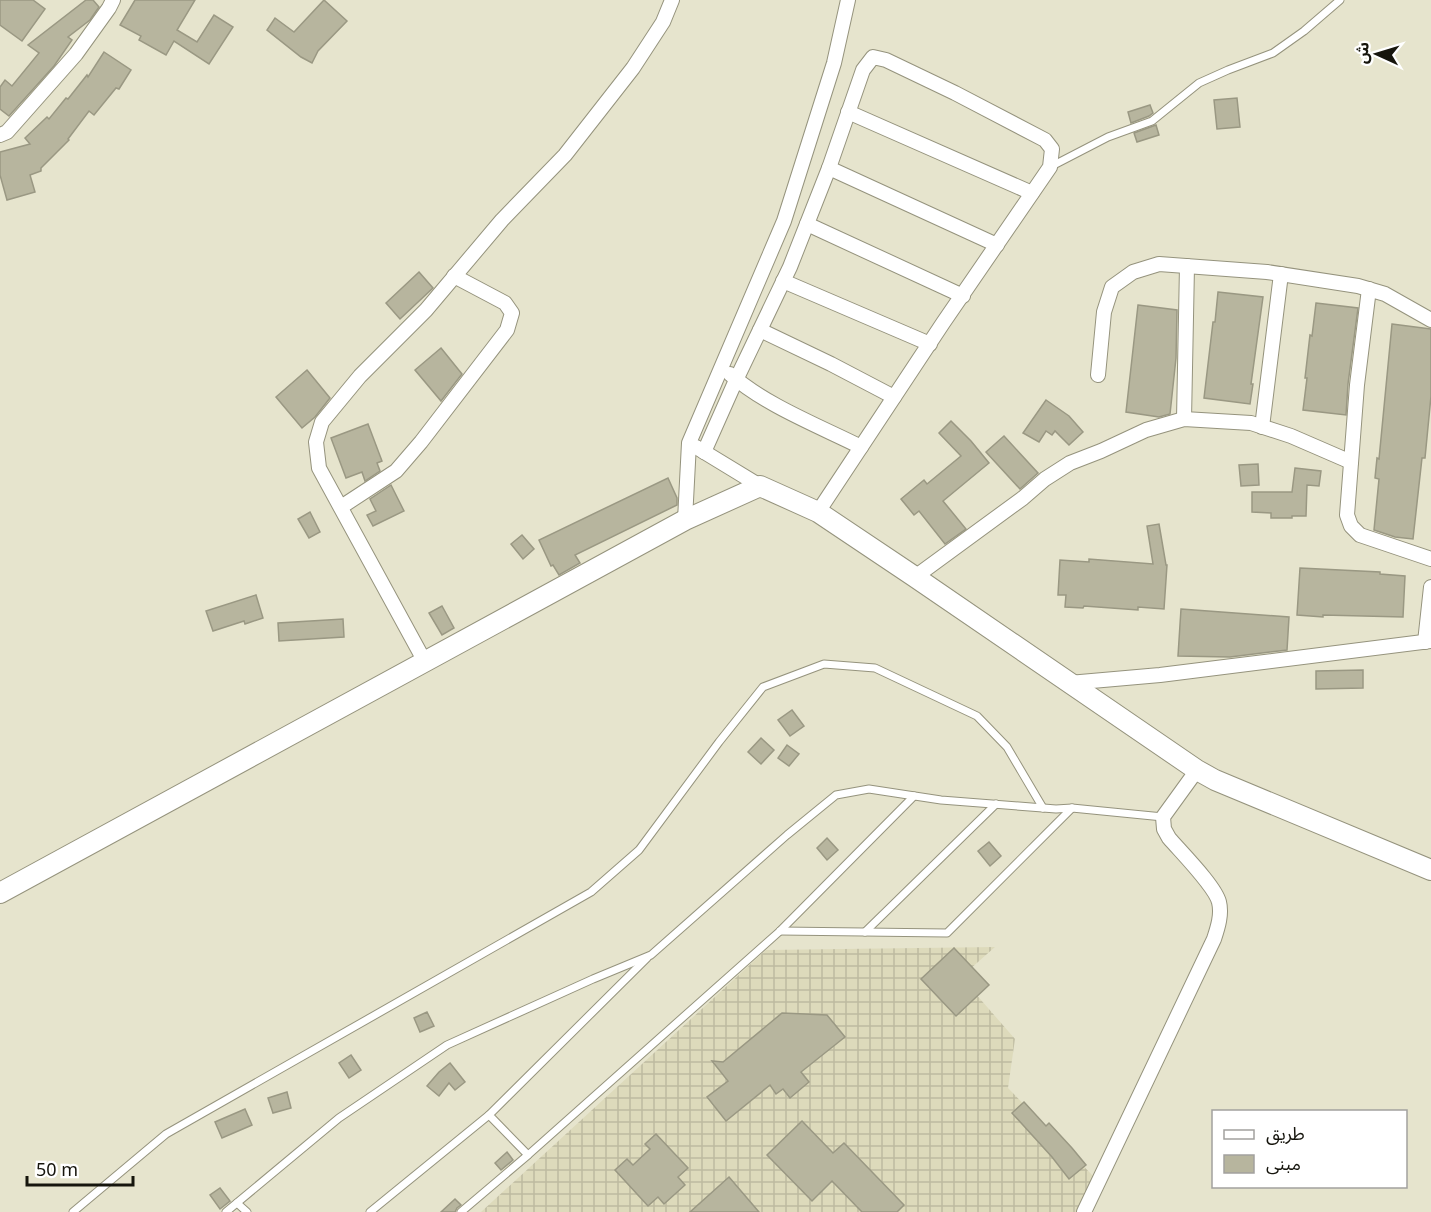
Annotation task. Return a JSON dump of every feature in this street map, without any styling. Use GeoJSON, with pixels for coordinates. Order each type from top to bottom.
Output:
{"type":"FeatureCollection","features":[{"type":"Feature","properties":{"kind":"street"},"geometry":{"type":"LineString","coordinates":[[0,135],[8,132],[76,54],[113,0]]}},
{"type":"Feature","properties":{"kind":"street"},"geometry":{"type":"LineString","coordinates":[[425,662],[319,468],[316,442],[322,422],[360,376],[426,310],[502,220],[565,155],[633,68],[663,22],[672,0]]}},
{"type":"Feature","properties":{"kind":"street"},"geometry":{"type":"LineString","coordinates":[[685,520],[689,443],[784,221],[834,63],[848,0]]}},
{"type":"Feature","properties":{"kind":"street"},"geometry":{"type":"LineString","coordinates":[[704,452],[783,281],[829,168],[863,70],[873,57],[886,60],[955,93],[1045,140],[1052,149],[1050,167],[818,512]]}},
{"type":"Feature","properties":{"kind":"street"},"geometry":{"type":"LineString","coordinates":[[848,112],[1032,193]]}},
{"type":"Feature","properties":{"kind":"street"},"geometry":{"type":"LineString","coordinates":[[829,168],[997,245]]}},
{"type":"Feature","properties":{"kind":"street"},"geometry":{"type":"LineString","coordinates":[[807,224],[963,296]]}},
{"type":"Feature","properties":{"kind":"street"},"geometry":{"type":"LineString","coordinates":[[1098,375],[1104,312],[1112,287],[1133,272],[1159,264],[1281,274],[1358,286],[1385,294],[1431,320]]}},
{"type":"Feature","properties":{"kind":"street"},"geometry":{"type":"LineString","coordinates":[[1184,419],[1187,266]]}},
{"type":"Feature","properties":{"kind":"street"},"geometry":{"type":"LineString","coordinates":[[1263,427],[1281,274]]}},
{"type":"Feature","properties":{"kind":"street"},"geometry":{"type":"LineString","coordinates":[[340,507],[396,471],[507,330],[512,313],[504,303],[454,276]]}},
{"type":"Feature","properties":{"kind":"street"},"geometry":{"type":"LineString","coordinates":[[783,281],[930,344]]}},
{"type":"Feature","properties":{"kind":"street"},"geometry":{"type":"LineString","coordinates":[[1369,289],[1357,385],[1347,515],[1351,526],[1360,535],[1431,559]]}},
{"type":"Feature","properties":{"kind":"street"},"geometry":{"type":"LineString","coordinates":[[760,330],[894,397]]}},
{"type":"Feature","properties":{"kind":"street"},"geometry":{"type":"LineString","coordinates":[[722,367],[743,386],[783,409],[861,447]]}},
{"type":"Feature","properties":{"kind":"street"},"geometry":{"type":"LineString","coordinates":[[915,577],[1023,498],[1045,479],[1070,463],[1146,430],[1184,419],[1251,423],[1292,436],[1351,462]]}},
{"type":"Feature","properties":{"kind":"street"},"geometry":{"type":"LineString","coordinates":[[689,443],[760,486],[818,512],[1197,770],[1215,780],[1431,870]]}},
{"type":"Feature","properties":{"kind":"street"},"geometry":{"type":"LineString","coordinates":[[0,893],[685,520],[760,486]]}},
{"type":"Feature","properties":{"kind":"street"},"geometry":{"type":"LineString","coordinates":[[1070,683],[1160,675],[1428,641],[1431,587]]}},
{"type":"Feature","properties":{"kind":"street"},"geometry":{"type":"LineString","coordinates":[[1084,1212],[1214,939],[1219,921],[1219,901],[1211,886],[1164,830],[1163,817],[1197,770]]}},
{"type":"Feature","properties":{"kind":"lane"},"geometry":{"type":"LineString","coordinates":[[1050,167],[1108,137],[1152,121],[1199,83],[1274,53],[1340,0]]}},
{"type":"Feature","properties":{"kind":"lane"},"geometry":{"type":"LineString","coordinates":[[73,1212],[166,1134],[591,892],[639,850],[719,742],[764,687],[824,664],[875,668],[977,716],[1007,747],[1043,808]]}},
{"type":"Feature","properties":{"kind":"lane"},"geometry":{"type":"LineString","coordinates":[[370,1212],[489,1115],[651,955],[787,835],[837,795],[869,789],[996,804],[1072,808],[1163,817]]}},
{"type":"Feature","properties":{"kind":"lane"},"geometry":{"type":"LineString","coordinates":[[461,1212],[780,931],[914,796]]}},
{"type":"Feature","properties":{"kind":"lane"},"geometry":{"type":"LineString","coordinates":[[865,932],[996,804]]}},
{"type":"Feature","properties":{"kind":"lane"},"geometry":{"type":"LineString","coordinates":[[780,931],[947,933],[1072,808]]}},
{"type":"Feature","properties":{"kind":"lane"},"geometry":{"type":"LineString","coordinates":[[226,1212],[339,1118],[447,1045],[592,979],[651,955]]}},
{"type":"Feature","properties":{"kind":"lane"},"geometry":{"type":"LineString","coordinates":[[489,1115],[528,1155]]}},
{"type":"Feature","properties":{"kind":"lane"},"geometry":{"type":"LineString","coordinates":[[237,1203],[246,1212]]}},
{"type":"Feature","properties":{"kind":"shaded area"},"geometry":{"type":"Polygon","coordinates":[[[995,947],[961,977],[1015,1039],[1008,1088],[1095,1178],[1077,1212],[481,1212],[766,950],[995,947]]]}},
{"type":"Feature","properties":{"kind":"building"},"geometry":{"type":"Polygon","coordinates":[[[0,0],[33,0],[45,9],[22,41],[0,25],[0,0]]]}},
{"type":"Feature","properties":{"kind":"building"},"geometry":{"type":"Polygon","coordinates":[[[86,0],[93,0],[99,7],[90,20],[68,37],[72,40],[54,66],[9,116],[0,109],[0,87],[5,80],[12,86],[39,53],[28,45],[86,0]]]}},
{"type":"Feature","properties":{"kind":"building"},"geometry":{"type":"Polygon","coordinates":[[[135,0],[195,0],[177,30],[197,42],[214,15],[233,27],[209,64],[174,41],[166,55],[139,40],[141,36],[120,25],[135,0]]]}},
{"type":"Feature","properties":{"kind":"building"},"geometry":{"type":"Polygon","coordinates":[[[324,0],[347,21],[318,51],[312,63],[267,30],[275,18],[294,32],[324,0]]]}},
{"type":"Feature","properties":{"kind":"building"},"geometry":{"type":"Polygon","coordinates":[[[104,52],[131,70],[119,89],[116,88],[94,115],[89,111],[69,140],[41,168],[41,171],[30,175],[35,192],[7,200],[0,175],[0,152],[30,144],[25,138],[47,117],[49,119],[66,98],[68,99],[87,75],[88,77],[104,52]]]}},
{"type":"Feature","properties":{"kind":"building"},"geometry":{"type":"Polygon","coordinates":[[[1237,98],[1240,127],[1217,129],[1214,100],[1237,98]]]}},
{"type":"Feature","properties":{"kind":"building"},"geometry":{"type":"Polygon","coordinates":[[[1150,105],[1153,113],[1131,123],[1128,112],[1150,105]]]}},
{"type":"Feature","properties":{"kind":"building"},"geometry":{"type":"Polygon","coordinates":[[[1156,125],[1159,135],[1137,142],[1134,133],[1156,125]]]}},
{"type":"Feature","properties":{"kind":"building"},"geometry":{"type":"Polygon","coordinates":[[[419,272],[433,288],[400,319],[386,303],[419,272]]]}},
{"type":"Feature","properties":{"kind":"building"},"geometry":{"type":"Polygon","coordinates":[[[1218,292],[1263,297],[1250,404],[1204,398],[1218,292]]]}},
{"type":"Feature","properties":{"kind":"building"},"geometry":{"type":"Polygon","coordinates":[[[1316,303],[1358,308],[1346,415],[1303,410],[1310,335],[1312,336],[1316,303]]]}},
{"type":"Feature","properties":{"kind":"building"},"geometry":{"type":"Polygon","coordinates":[[[1138,305],[1177,310],[1176,358],[1170,414],[1159,417],[1126,412],[1138,305]]]}},
{"type":"Feature","properties":{"kind":"building"},"geometry":{"type":"Polygon","coordinates":[[[1392,324],[1431,329],[1431,396],[1413,539],[1395,537],[1374,530],[1379,479],[1375,478],[1377,458],[1379,459],[1392,324]]]}},
{"type":"Feature","properties":{"kind":"building"},"geometry":{"type":"Polygon","coordinates":[[[441,348],[462,374],[441,401],[415,370],[441,348]]]}},
{"type":"Feature","properties":{"kind":"building"},"geometry":{"type":"Polygon","coordinates":[[[307,370],[330,398],[315,417],[302,428],[276,397],[307,370]]]}},
{"type":"Feature","properties":{"kind":"building"},"geometry":{"type":"Polygon","coordinates":[[[1046,400],[1069,416],[1083,432],[1069,445],[1055,431],[1052,435],[1046,431],[1039,442],[1023,433],[1046,400]]]}},
{"type":"Feature","properties":{"kind":"building"},"geometry":{"type":"Polygon","coordinates":[[[951,421],[989,463],[943,501],[966,529],[945,544],[919,511],[914,515],[901,499],[924,480],[927,484],[961,456],[939,433],[951,421]]]}},
{"type":"Feature","properties":{"kind":"building"},"geometry":{"type":"Polygon","coordinates":[[[368,424],[382,461],[377,463],[380,471],[365,481],[362,472],[346,478],[331,438],[368,424]]]}},
{"type":"Feature","properties":{"kind":"building"},"geometry":{"type":"Polygon","coordinates":[[[1004,436],[1038,473],[1020,489],[986,452],[1004,436]]]}},
{"type":"Feature","properties":{"kind":"building"},"geometry":{"type":"Polygon","coordinates":[[[1258,464],[1259,485],[1241,486],[1239,465],[1258,464]]]}},
{"type":"Feature","properties":{"kind":"building"},"geometry":{"type":"Polygon","coordinates":[[[1295,468],[1321,471],[1319,486],[1307,485],[1306,516],[1271,518],[1271,513],[1252,512],[1252,492],[1292,492],[1295,468]]]}},
{"type":"Feature","properties":{"kind":"building"},"geometry":{"type":"Polygon","coordinates":[[[668,478],[677,498],[677,505],[575,555],[580,563],[559,575],[553,565],[551,566],[539,540],[668,478]]]}},
{"type":"Feature","properties":{"kind":"building"},"geometry":{"type":"Polygon","coordinates":[[[391,485],[404,511],[373,526],[367,515],[376,511],[370,499],[391,485]]]}},
{"type":"Feature","properties":{"kind":"building"},"geometry":{"type":"Polygon","coordinates":[[[310,512],[320,532],[309,538],[298,519],[310,512]]]}},
{"type":"Feature","properties":{"kind":"building"},"geometry":{"type":"Polygon","coordinates":[[[1159,524],[1167,565],[1164,609],[1065,607],[1066,595],[1058,595],[1060,560],[1089,562],[1089,559],[1153,564],[1147,526],[1159,524]]]}},
{"type":"Feature","properties":{"kind":"building"},"geometry":{"type":"Polygon","coordinates":[[[522,535],[534,549],[523,559],[511,544],[522,535]]]}},
{"type":"Feature","properties":{"kind":"building"},"geometry":{"type":"Polygon","coordinates":[[[1300,568],[1380,572],[1380,574],[1405,576],[1403,617],[1297,615],[1300,568]]]}},
{"type":"Feature","properties":{"kind":"building"},"geometry":{"type":"Polygon","coordinates":[[[256,595],[263,618],[245,624],[244,621],[213,631],[206,611],[256,595]]]}},
{"type":"Feature","properties":{"kind":"building"},"geometry":{"type":"Polygon","coordinates":[[[442,606],[454,628],[442,635],[429,613],[442,606]]]}},
{"type":"Feature","properties":{"kind":"building"},"geometry":{"type":"Polygon","coordinates":[[[1181,609],[1289,617],[1287,650],[1230,657],[1178,656],[1181,609]]]}},
{"type":"Feature","properties":{"kind":"building"},"geometry":{"type":"Polygon","coordinates":[[[343,619],[344,637],[279,641],[278,623],[343,619]]]}},
{"type":"Feature","properties":{"kind":"building"},"geometry":{"type":"Polygon","coordinates":[[[1363,670],[1363,688],[1316,689],[1316,671],[1363,670]]]}},
{"type":"Feature","properties":{"kind":"building"},"geometry":{"type":"Polygon","coordinates":[[[792,710],[804,726],[790,736],[778,720],[792,710]]]}},
{"type":"Feature","properties":{"kind":"building"},"geometry":{"type":"Polygon","coordinates":[[[761,738],[774,750],[761,764],[748,752],[761,738]]]}},
{"type":"Feature","properties":{"kind":"building"},"geometry":{"type":"Polygon","coordinates":[[[787,745],[799,754],[789,766],[778,758],[787,745]]]}},
{"type":"Feature","properties":{"kind":"building"},"geometry":{"type":"Polygon","coordinates":[[[827,838],[838,850],[827,860],[817,848],[827,838]]]}},
{"type":"Feature","properties":{"kind":"building"},"geometry":{"type":"Polygon","coordinates":[[[989,842],[1001,856],[990,866],[978,851],[989,842]]]}},
{"type":"Feature","properties":{"kind":"building"},"geometry":{"type":"Polygon","coordinates":[[[954,948],[989,985],[956,1016],[921,979],[954,948]]]}},
{"type":"Feature","properties":{"kind":"building"},"geometry":{"type":"Polygon","coordinates":[[[427,1012],[434,1026],[420,1032],[414,1018],[427,1012]]]}},
{"type":"Feature","properties":{"kind":"building"},"geometry":{"type":"Polygon","coordinates":[[[782,1013],[827,1015],[845,1037],[801,1072],[809,1082],[790,1098],[783,1089],[776,1094],[770,1085],[726,1121],[707,1097],[728,1081],[712,1061],[723,1062],[782,1013]]]}},
{"type":"Feature","properties":{"kind":"building"},"geometry":{"type":"Polygon","coordinates":[[[351,1055],[361,1070],[349,1078],[339,1063],[351,1055]]]}},
{"type":"Feature","properties":{"kind":"building"},"geometry":{"type":"Polygon","coordinates":[[[450,1063],[465,1082],[455,1090],[449,1083],[439,1096],[427,1086],[450,1063]]]}},
{"type":"Feature","properties":{"kind":"building"},"geometry":{"type":"Polygon","coordinates":[[[287,1092],[291,1108],[273,1113],[268,1098],[287,1092]]]}},
{"type":"Feature","properties":{"kind":"building"},"geometry":{"type":"Polygon","coordinates":[[[1024,1102],[1046,1126],[1049,1123],[1086,1165],[1069,1179],[1012,1113],[1024,1102]]]}},
{"type":"Feature","properties":{"kind":"building"},"geometry":{"type":"Polygon","coordinates":[[[245,1109],[252,1125],[222,1138],[215,1122],[245,1109]]]}},
{"type":"Feature","properties":{"kind":"building"},"geometry":{"type":"Polygon","coordinates":[[[802,1121],[833,1153],[844,1143],[904,1205],[897,1212],[862,1212],[832,1181],[812,1201],[767,1155],[802,1121]]]}},
{"type":"Feature","properties":{"kind":"building"},"geometry":{"type":"Polygon","coordinates":[[[656,1134],[688,1168],[678,1177],[685,1185],[664,1204],[658,1197],[648,1206],[615,1170],[627,1159],[633,1165],[650,1149],[645,1144],[656,1134]]]}},
{"type":"Feature","properties":{"kind":"building"},"geometry":{"type":"Polygon","coordinates":[[[507,1152],[513,1160],[501,1170],[495,1163],[507,1152]]]}},
{"type":"Feature","properties":{"kind":"building"},"geometry":{"type":"Polygon","coordinates":[[[729,1177],[759,1212],[690,1212],[729,1177]]]}},
{"type":"Feature","properties":{"kind":"building"},"geometry":{"type":"Polygon","coordinates":[[[220,1188],[230,1201],[220,1209],[210,1195],[220,1188]]]}},
{"type":"Feature","properties":{"kind":"building"},"geometry":{"type":"Polygon","coordinates":[[[455,1199],[461,1205],[455,1212],[441,1212],[455,1199]]]}}]}
